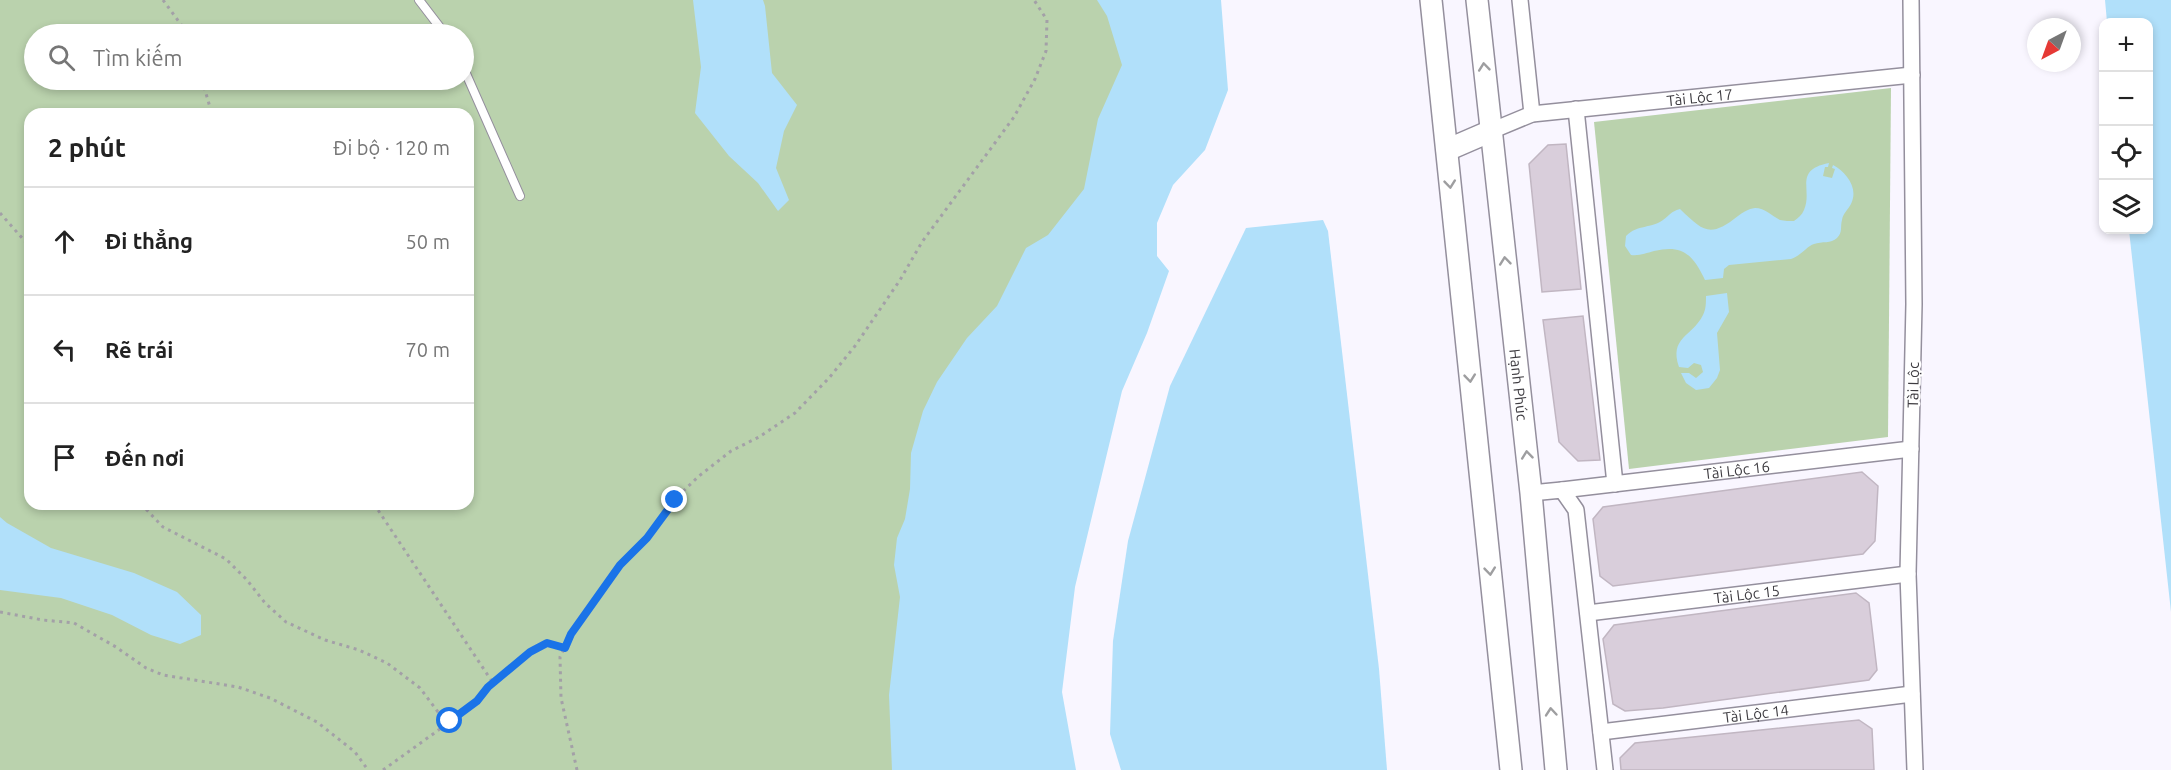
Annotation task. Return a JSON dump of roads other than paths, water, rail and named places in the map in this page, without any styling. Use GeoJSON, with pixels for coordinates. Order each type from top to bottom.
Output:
{"type":"FeatureCollection","features":[{"type":"Feature","properties":{"kind":"street"},"geometry":{"type":"LineString","coordinates":[[1431,0],[1510,770]]}},
{"type":"Feature","properties":{"kind":"street","name":"Hạnh Phúc"},"geometry":{"type":"LineString","coordinates":[[1477,0],[1531,493],[1556,770]]}},
{"type":"Feature","properties":{"kind":"street"},"geometry":{"type":"LineString","coordinates":[[1520,0],[1533,114]]}},
{"type":"Feature","properties":{"kind":"street","name":"Tài Lộc"},"geometry":{"type":"LineString","coordinates":[[1911,0],[1914,304],[1908,574],[1915,770]]}},
{"type":"Feature","properties":{"kind":"street","name":"Tài Lộc 17"},"geometry":{"type":"LineString","coordinates":[[1491,131],[1533,114],[1912,75]]}},
{"type":"Feature","properties":{"kind":"street"},"geometry":{"type":"LineString","coordinates":[[1576,110],[1615,484]]}},
{"type":"Feature","properties":{"kind":"street"},"geometry":{"type":"LineString","coordinates":[[1447,150],[1491,131]]}},
{"type":"Feature","properties":{"kind":"street","name":"Tài Lộc 16"},"geometry":{"type":"LineString","coordinates":[[1531,493],[1911,449]]}},
{"type":"Feature","properties":{"kind":"street"},"geometry":{"type":"LineString","coordinates":[[1562,490],[1576,510],[1605,770]]}},
{"type":"Feature","properties":{"kind":"street","name":"Tài Lộc 15"},"geometry":{"type":"LineString","coordinates":[[1587,613],[1908,574]]}},
{"type":"Feature","properties":{"kind":"street","name":"Tài Lộc 14"},"geometry":{"type":"LineString","coordinates":[[1601,732],[1912,694]]}},
{"type":"Feature","properties":{"kind":"lane"},"geometry":{"type":"LineString","coordinates":[[419,0],[437,24]]}},
{"type":"Feature","properties":{"kind":"lane"},"geometry":{"type":"LineString","coordinates":[[473,90],[520,196]]}},
{"type":"Feature","properties":{"kind":"water"},"geometry":{"type":"Polygon","coordinates":[[[693,0],[763,0],[772,73],[797,105],[784,131],[776,168],[789,200],[778,211],[758,183],[729,156],[695,113],[701,67],[693,0]]]}},
{"type":"Feature","properties":{"kind":"water"},"geometry":{"type":"Polygon","coordinates":[[[1097,0],[1221,0],[1228,90],[1205,150],[1173,185],[1157,223],[1157,256],[1169,271],[1147,333],[1122,391],[1075,587],[1062,692],[1076,770],[892,770],[889,695],[900,597],[894,565],[897,538],[905,519],[910,489],[911,453],[923,411],[937,382],[967,338],[997,306],[1026,248],[1048,235],[1084,189],[1098,119],[1122,65],[1107,16],[1097,0]]]}},
{"type":"Feature","properties":{"kind":"water"},"geometry":{"type":"Polygon","coordinates":[[[2105,0],[2171,0],[2171,612],[2129,234],[2153,234],[2153,18],[2107,18],[2105,0]]]}},
{"type":"Feature","properties":{"kind":"water"},"geometry":{"type":"Polygon","coordinates":[[[1829,163],[1828,167],[1825,167],[1823,176],[1832,178],[1835,169],[1832,168],[1833,165],[1847,176],[1853,192],[1851,204],[1844,213],[1840,234],[1835,240],[1811,245],[1791,259],[1729,265],[1724,269],[1723,278],[1705,280],[1696,264],[1686,253],[1664,249],[1631,255],[1625,246],[1626,236],[1631,232],[1654,225],[1680,209],[1695,223],[1714,230],[1755,208],[1780,220],[1794,221],[1804,210],[1806,182],[1811,170],[1829,163]]]}},
{"type":"Feature","properties":{"kind":"water"},"geometry":{"type":"Polygon","coordinates":[[[1323,220],[1328,231],[1379,669],[1387,770],[1121,770],[1110,734],[1113,641],[1128,541],[1170,386],[1246,228],[1323,220]]]}},
{"type":"Feature","properties":{"kind":"water"},"geometry":{"type":"Polygon","coordinates":[[[1727,293],[1729,312],[1717,333],[1720,370],[1709,388],[1696,390],[1686,383],[1681,373],[1689,373],[1696,378],[1703,372],[1701,365],[1694,363],[1688,368],[1679,367],[1677,349],[1679,343],[1703,315],[1706,296],[1727,293]]]}},
{"type":"Feature","properties":{"kind":"water"},"geometry":{"type":"Polygon","coordinates":[[[0,517],[51,548],[134,573],[177,592],[201,615],[201,635],[180,644],[151,635],[112,615],[61,598],[0,590],[0,517]]]}}]}
